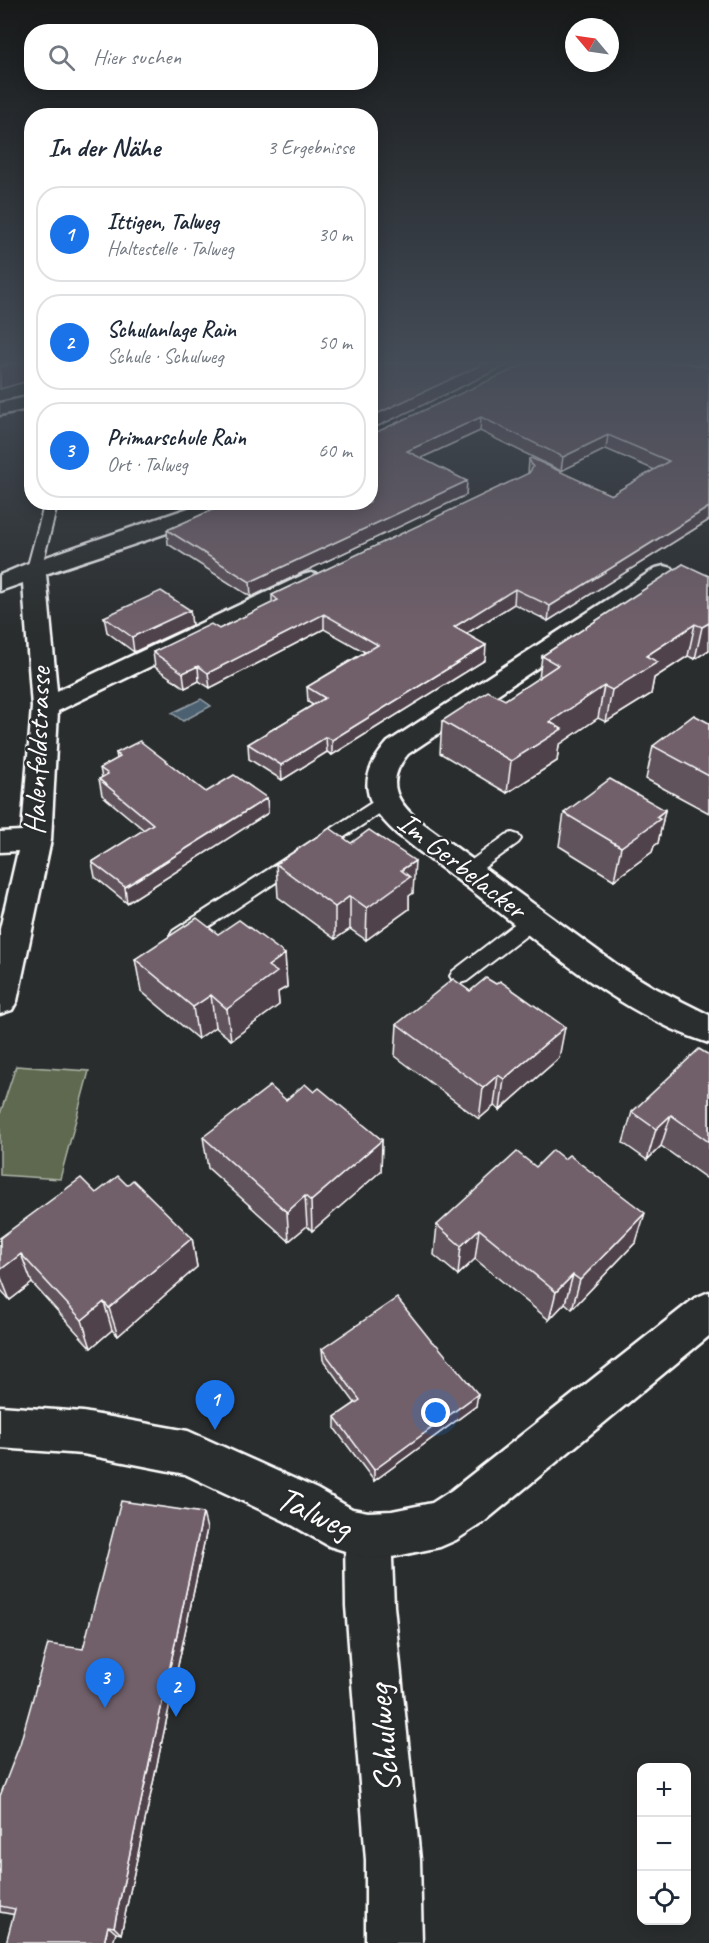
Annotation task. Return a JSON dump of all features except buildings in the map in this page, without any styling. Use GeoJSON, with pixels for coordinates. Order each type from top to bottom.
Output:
{"type":"FeatureCollection","features":[{"type":"Feature","properties":{"kind":"street"},"geometry":{"type":"LineString","coordinates":[[0,584],[34,569],[181,522],[209,510]]}},
{"type":"Feature","properties":{"kind":"street"},"geometry":{"type":"LineString","coordinates":[[45,707],[336,568]]}},
{"type":"Feature","properties":{"kind":"street","name":"Halenfeldstrasse"},"geometry":{"type":"LineString","coordinates":[[0,1001],[36,840],[45,707],[34,569]]}},
{"type":"Feature","properties":{"kind":"street","name":"Im Gerbelacker"},"geometry":{"type":"LineString","coordinates":[[664,573],[398,748],[382,770],[380,785],[385,802],[399,819],[533,920],[629,989],[669,1012],[709,1030]]}},
{"type":"Feature","properties":{"kind":"street"},"geometry":{"type":"LineString","coordinates":[[0,842],[36,840]]}},
{"type":"Feature","properties":{"kind":"street","name":"Talweg"},"geometry":{"type":"LineString","coordinates":[[0,1426],[83,1433],[188,1453],[301,1505],[345,1530],[368,1535],[392,1534],[440,1524],[459,1512],[709,1311]]}},
{"type":"Feature","properties":{"kind":"street","name":"Schulweg"},"geometry":{"type":"LineString","coordinates":[[368,1535],[369,1606],[393,1860],[394,1943]]}},
{"type":"Feature","properties":{"kind":"lane"},"geometry":{"type":"LineString","coordinates":[[34,569],[50,510]]}},
{"type":"Feature","properties":{"kind":"lane"},"geometry":{"type":"LineString","coordinates":[[162,948],[385,802]]}},
{"type":"Feature","properties":{"kind":"lane"},"geometry":{"type":"LineString","coordinates":[[468,871],[512,839]]}},
{"type":"Feature","properties":{"kind":"lane"},"geometry":{"type":"LineString","coordinates":[[460,976],[533,920]]}},
{"type":"Feature","properties":{"kind":"green space"},"geometry":{"type":"Polygon","coordinates":[[[16,1066],[89,1071],[60,1179],[0,1175],[0,1114],[16,1066]]]}},
{"type":"Feature","properties":{"kind":"water"},"geometry":{"type":"Polygon","coordinates":[[[201,699],[211,706],[183,721],[172,713],[201,699]]]}},
{"type":"Feature","properties":{"kind":"place","name":"Ittigen, Talweg"},"geometry":{"type":"Point","coordinates":[215,1430]}},
{"type":"Feature","properties":{"kind":"place","name":"Primarschule Rain"},"geometry":{"type":"Point","coordinates":[105,1708]}},
{"type":"Feature","properties":{"kind":"place","name":"Schulanlage Rain"},"geometry":{"type":"Point","coordinates":[176,1717]}}]}
